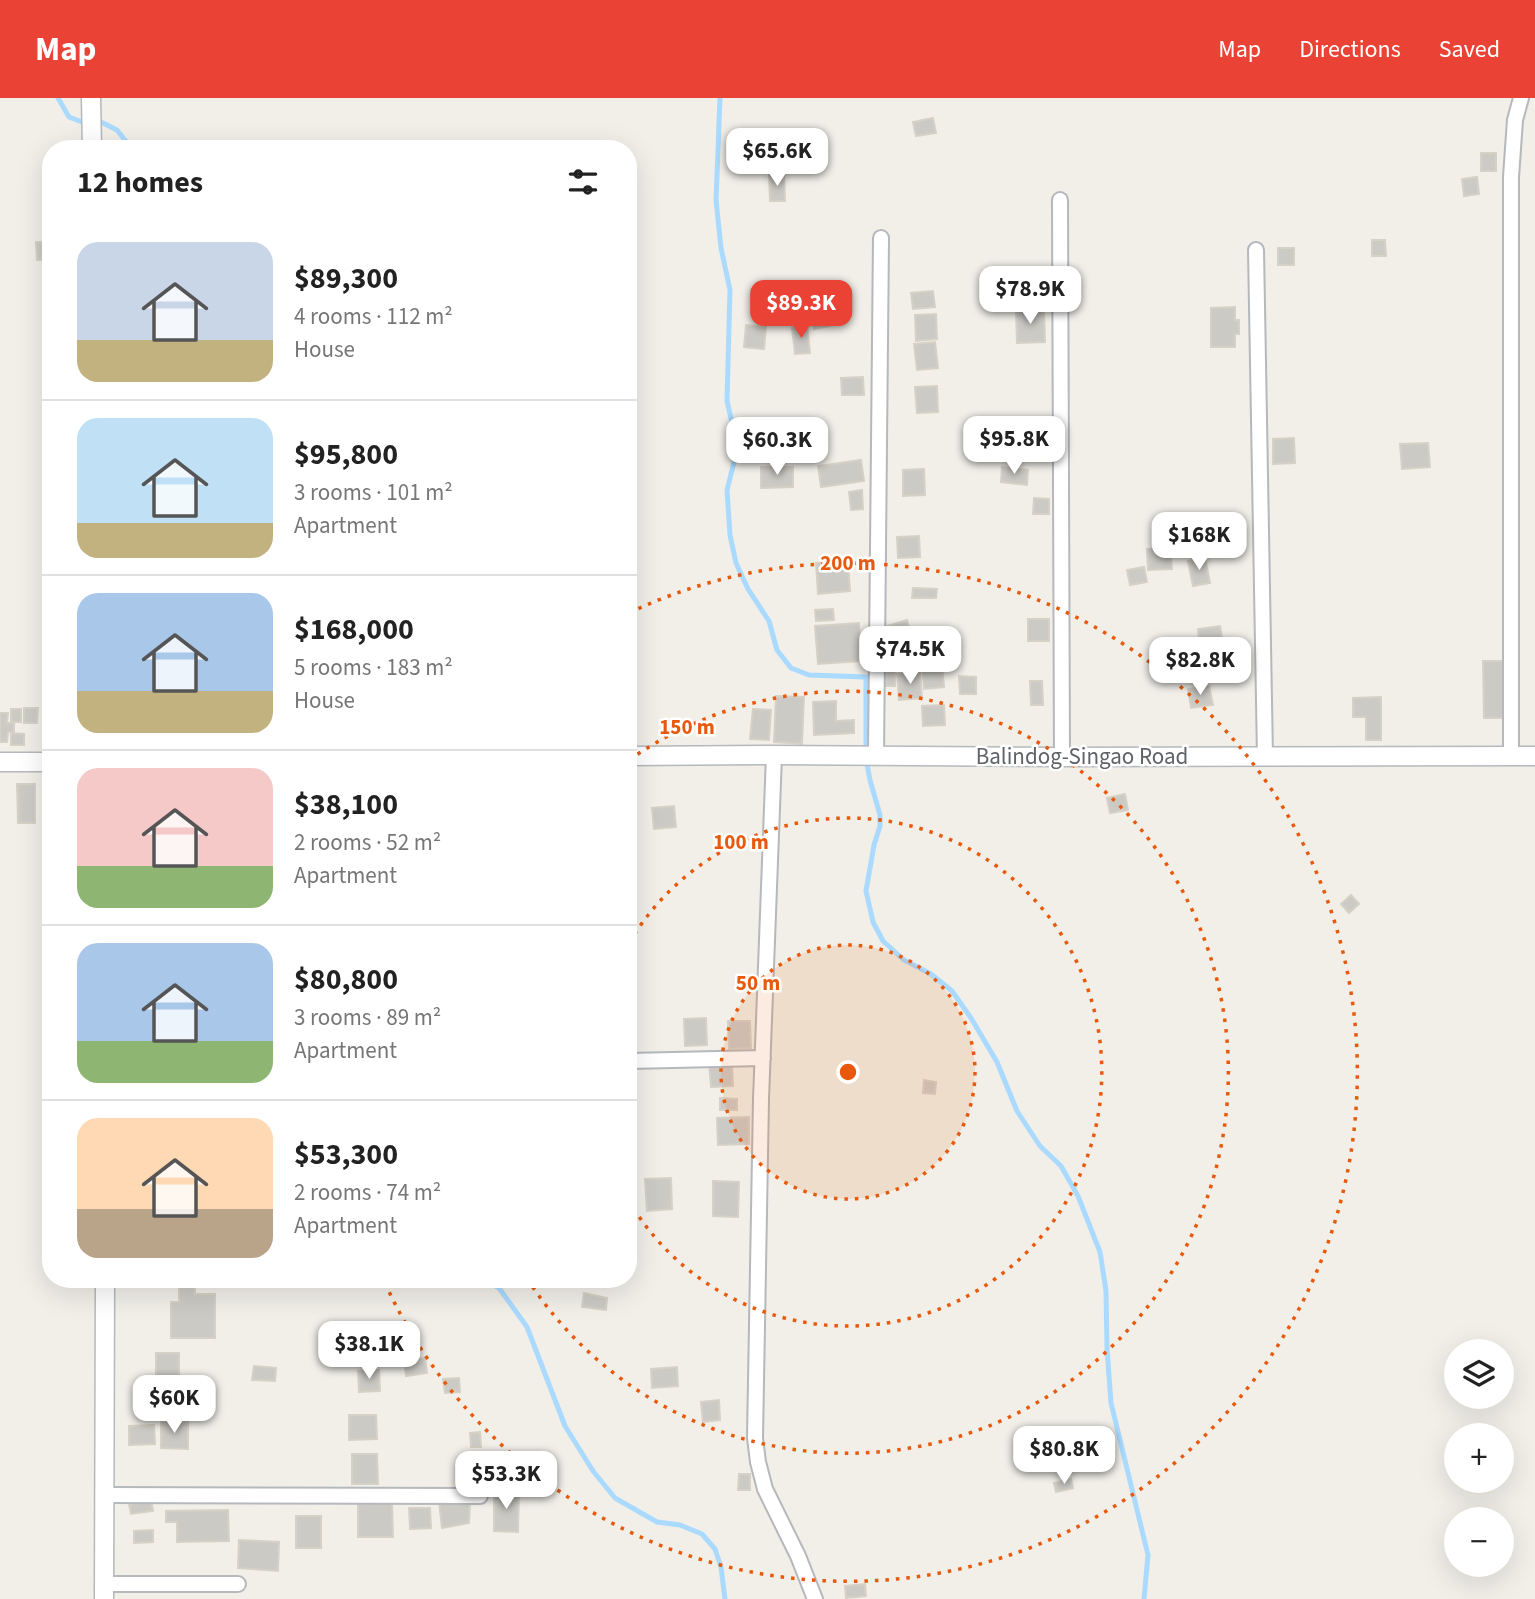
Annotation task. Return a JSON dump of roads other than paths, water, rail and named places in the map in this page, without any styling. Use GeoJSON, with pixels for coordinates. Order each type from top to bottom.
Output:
{"type":"FeatureCollection","features":[{"type":"Feature","properties":{"kind":"street"},"geometry":{"type":"LineString","coordinates":[[91,98],[92,140]]}},
{"type":"Feature","properties":{"kind":"street"},"geometry":{"type":"LineString","coordinates":[[1511,756],[1511,177],[1515,120],[1521,98]]}},
{"type":"Feature","properties":{"kind":"street"},"geometry":{"type":"LineString","coordinates":[[1060,200],[1062,757]]}},
{"type":"Feature","properties":{"kind":"street"},"geometry":{"type":"LineString","coordinates":[[876,755],[881,238]]}},
{"type":"Feature","properties":{"kind":"street"},"geometry":{"type":"LineString","coordinates":[[1256,250],[1265,757]]}},
{"type":"Feature","properties":{"kind":"street"},"geometry":{"type":"LineString","coordinates":[[774,755],[762,1058],[755,1438],[765,1489],[815,1599]]}},
{"type":"Feature","properties":{"kind":"street","name":"Balindog-Singao Road"},"geometry":{"type":"LineString","coordinates":[[637,756],[1535,756]]}},
{"type":"Feature","properties":{"kind":"street"},"geometry":{"type":"LineString","coordinates":[[0,762],[42,762]]}},
{"type":"Feature","properties":{"kind":"street"},"geometry":{"type":"LineString","coordinates":[[637,1061],[762,1058]]}},
{"type":"Feature","properties":{"kind":"street"},"geometry":{"type":"LineString","coordinates":[[105,1288],[104,1591],[238,1584]]}},
{"type":"Feature","properties":{"kind":"street"},"geometry":{"type":"LineString","coordinates":[[105,1495],[480,1496]]}},
{"type":"Feature","properties":{"kind":"waterway"},"geometry":{"type":"LineString","coordinates":[[58,98],[69,117],[82,122]]}},
{"type":"Feature","properties":{"kind":"waterway"},"geometry":{"type":"LineString","coordinates":[[720,98],[716,200],[721,248],[730,290],[727,401],[736,440],[727,490],[730,535],[736,563],[748,589],[769,621],[777,650],[791,668],[809,675],[866,677],[866,744]]}},
{"type":"Feature","properties":{"kind":"waterway"},"geometry":{"type":"LineString","coordinates":[[101,122],[117,130],[125,140]]}},
{"type":"Feature","properties":{"kind":"waterway"},"geometry":{"type":"LineString","coordinates":[[867,764],[880,815],[866,891],[873,922],[883,941],[904,960],[931,974],[952,991],[971,1018],[997,1062],[1017,1111],[1040,1146],[1061,1166],[1078,1196],[1100,1252],[1106,1291],[1111,1403],[1148,1555],[1144,1599]]}},
{"type":"Feature","properties":{"kind":"waterway"},"geometry":{"type":"LineString","coordinates":[[499,1288],[527,1327],[565,1426],[593,1471],[615,1498],[657,1522],[680,1525],[702,1534],[715,1549],[721,1567],[725,1599]]}}]}
